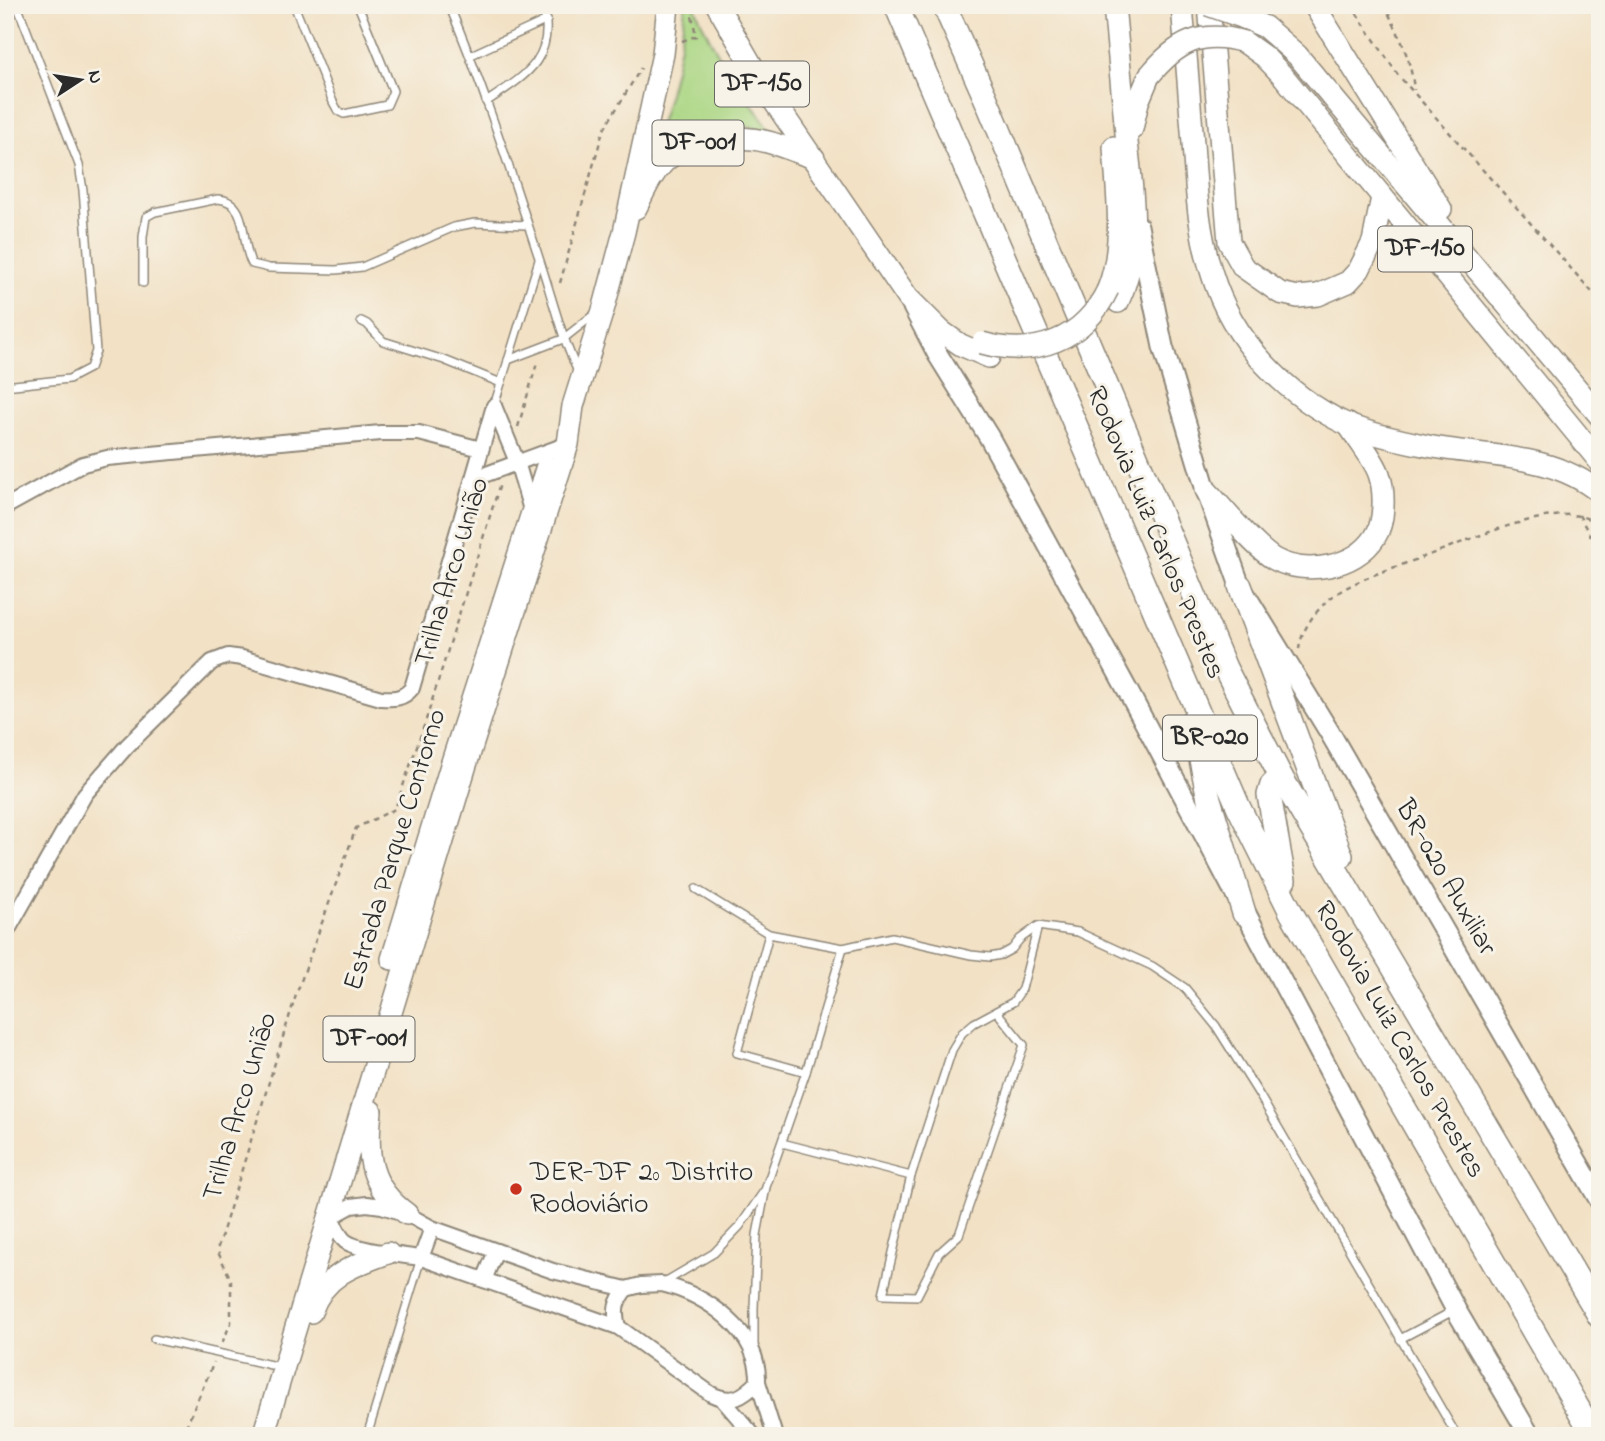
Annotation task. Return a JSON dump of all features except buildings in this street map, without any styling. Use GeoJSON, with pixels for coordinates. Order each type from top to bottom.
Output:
{"type":"FeatureCollection","features":[{"type":"Feature","properties":{"kind":"highway","name":"Rodovia Luiz Carlos Prestes"},"geometry":{"type":"LineString","coordinates":[[896,5],[1239,808],[1292,914],[1594,1436]]}},
{"type":"Feature","properties":{"kind":"highway","name":"Rodovia Luiz Carlos Prestes"},"geometry":{"type":"LineString","coordinates":[[944,5],[1225,668],[1281,777],[1600,1317]]}},
{"type":"Feature","properties":{"kind":"highway"},"geometry":{"type":"LineString","coordinates":[[1240,586],[1364,918]]}},
{"type":"Feature","properties":{"kind":"highway"},"geometry":{"type":"LineString","coordinates":[[1189,686],[1196,740],[1209,799],[1244,913]]}},
{"type":"Feature","properties":{"kind":"highway"},"geometry":{"type":"LineString","coordinates":[[1281,777],[1272,785],[1269,795],[1292,914]]}},
{"type":"Feature","properties":{"kind":"main road","name":"Estrada Parque Contorno"},"geometry":{"type":"LineString","coordinates":[[265,1436],[604,307],[624,232],[663,54],[668,5]]}},
{"type":"Feature","properties":{"kind":"main road","name":"DF-150"},"geometry":{"type":"LineString","coordinates":[[717,5],[765,88],[908,298],[942,331],[961,345],[1010,359],[1032,358],[1072,346],[1100,324],[1113,296],[1127,283],[1132,260],[1133,197],[1114,5]]}},
{"type":"Feature","properties":{"kind":"main road"},"geometry":{"type":"LineString","coordinates":[[1182,5],[1198,218],[1212,275],[1238,331],[1257,356],[1300,396],[1348,424],[1412,443],[1546,464],[1587,482],[1600,493]]}},
{"type":"Feature","properties":{"kind":"main road","name":"DF-150"},"geometry":{"type":"LineString","coordinates":[[1209,5],[1265,27],[1297,55],[1600,416]]}},
{"type":"Feature","properties":{"kind":"main road"},"geometry":{"type":"LineString","coordinates":[[1209,5],[1229,242],[1243,267],[1280,293],[1298,297],[1318,295],[1348,282],[1359,270],[1373,242],[1382,197]]}},
{"type":"Feature","properties":{"kind":"main road"},"geometry":{"type":"LineString","coordinates":[[1314,5],[1483,276]]}},
{"type":"Feature","properties":{"kind":"main road","name":"DF-150"},"geometry":{"type":"LineString","coordinates":[[1128,152],[1138,102],[1149,76],[1162,60],[1188,42],[1202,38],[1225,37],[1244,43],[1265,57],[1284,77],[1600,462]]}},
{"type":"Feature","properties":{"kind":"main road"},"geometry":{"type":"LineString","coordinates":[[1113,296],[1117,249],[1113,125],[1114,98],[1120,72]]}},
{"type":"Feature","properties":{"kind":"main road","name":"Estrada Parque Contorno"},"geometry":{"type":"LineString","coordinates":[[624,232],[649,181],[666,161],[699,142],[741,139],[766,142],[814,158]]}},
{"type":"Feature","properties":{"kind":"main road","name":"BR-020 Auxiliar"},"geometry":{"type":"LineString","coordinates":[[1133,197],[1163,347],[1206,490],[1240,586],[1296,677],[1600,1201]]}},
{"type":"Feature","properties":{"kind":"main road"},"geometry":{"type":"LineString","coordinates":[[864,230],[946,319],[986,350]]}},
{"type":"Feature","properties":{"kind":"main road"},"geometry":{"type":"LineString","coordinates":[[908,298],[937,355],[989,437],[1129,692],[1456,1310],[1530,1436]]}},
{"type":"Feature","properties":{"kind":"main road"},"geometry":{"type":"LineString","coordinates":[[1206,490],[1241,529],[1273,558],[1297,568],[1341,563],[1369,544],[1382,522],[1379,474],[1348,424]]}},
{"type":"Feature","properties":{"kind":"main road","name":"Estrada Parque Contorno"},"geometry":{"type":"LineString","coordinates":[[251,1436],[271,1364],[330,1180],[418,872],[531,510],[561,447]]}},
{"type":"Feature","properties":{"kind":"main road"},"geometry":{"type":"LineString","coordinates":[[376,1065],[369,1155],[382,1190],[392,1203],[407,1214]]}},
{"type":"Feature","properties":{"kind":"main road"},"geometry":{"type":"LineString","coordinates":[[309,1248],[331,1217],[327,1207],[330,1180]]}},
{"type":"Feature","properties":{"kind":"main road"},"geometry":{"type":"LineString","coordinates":[[265,1436],[275,1421],[313,1305],[321,1291],[343,1270],[388,1253]]}},
{"type":"Feature","properties":{"kind":"street"},"geometry":{"type":"LineString","coordinates":[[5,935],[85,794],[127,746],[212,662],[221,657],[242,658],[381,698],[400,698],[407,694],[412,688],[494,407]]}},
{"type":"Feature","properties":{"kind":"street"},"geometry":{"type":"LineString","coordinates":[[494,407],[517,462],[531,510]]}},
{"type":"Feature","properties":{"kind":"street"},"geometry":{"type":"LineString","coordinates":[[5,507],[83,464],[107,458],[380,433],[419,433],[481,449]]}},
{"type":"Feature","properties":{"kind":"street"},"geometry":{"type":"LineString","coordinates":[[473,479],[561,447]]}},
{"type":"Feature","properties":{"kind":"street"},"geometry":{"type":"LineString","coordinates":[[754,1436],[723,1400],[710,1394],[618,1327],[421,1258],[347,1243],[331,1217],[351,1206],[367,1204],[407,1214],[432,1228],[553,1271],[626,1289],[662,1284],[677,1288],[705,1302],[729,1320],[755,1353],[758,1382],[775,1436]]}},
{"type":"Feature","properties":{"kind":"street"},"geometry":{"type":"LineString","coordinates":[[421,1258],[432,1228]]}},
{"type":"Feature","properties":{"kind":"street"},"geometry":{"type":"LineString","coordinates":[[484,1280],[496,1251]]}},
{"type":"Feature","properties":{"kind":"street"},"geometry":{"type":"LineString","coordinates":[[618,1327],[616,1305],[626,1289]]}},
{"type":"Feature","properties":{"kind":"street"},"geometry":{"type":"LineString","coordinates":[[723,1400],[747,1394],[758,1382]]}},
{"type":"Feature","properties":{"kind":"lane"},"geometry":{"type":"LineString","coordinates":[[5,386],[69,379],[90,368],[96,351],[79,165],[17,5]]}},
{"type":"Feature","properties":{"kind":"lane"},"geometry":{"type":"LineString","coordinates":[[294,5],[333,103],[338,111],[344,114],[387,105],[393,91],[358,5]]}},
{"type":"Feature","properties":{"kind":"lane"},"geometry":{"type":"LineString","coordinates":[[449,5],[471,55],[563,339],[581,379]]}},
{"type":"Feature","properties":{"kind":"lane"},"geometry":{"type":"LineString","coordinates":[[486,103],[523,77],[536,62],[546,44],[547,20],[543,5]]}},
{"type":"Feature","properties":{"kind":"lane"},"geometry":{"type":"LineString","coordinates":[[471,55],[547,20]]}},
{"type":"Feature","properties":{"kind":"lane"},"geometry":{"type":"LineString","coordinates":[[143,283],[146,217],[155,212],[218,199],[226,200],[236,207],[252,264],[269,268],[336,270],[362,267],[454,227],[475,223],[527,225]]}},
{"type":"Feature","properties":{"kind":"lane"},"geometry":{"type":"LineString","coordinates":[[494,407],[539,260]]}},
{"type":"Feature","properties":{"kind":"lane"},"geometry":{"type":"LineString","coordinates":[[508,360],[563,339],[604,307]]}},
{"type":"Feature","properties":{"kind":"lane"},"geometry":{"type":"LineString","coordinates":[[360,321],[367,324],[383,341],[444,360],[501,383]]}},
{"type":"Feature","properties":{"kind":"lane"},"geometry":{"type":"LineString","coordinates":[[696,889],[769,933],[843,948],[892,937],[971,956],[989,957],[1012,949],[1020,939],[1038,926],[1078,932],[1152,966],[1185,988],[1216,1026],[1260,1096],[1457,1436]]}},
{"type":"Feature","properties":{"kind":"lane"},"geometry":{"type":"LineString","coordinates":[[997,1012],[1024,1045],[959,1235],[939,1253],[917,1296],[883,1295],[911,1176],[952,1049],[962,1033],[974,1023],[1013,1002],[1022,989],[1038,926]]}},
{"type":"Feature","properties":{"kind":"lane"},"geometry":{"type":"LineString","coordinates":[[769,933],[737,1053],[806,1072]]}},
{"type":"Feature","properties":{"kind":"lane"},"geometry":{"type":"LineString","coordinates":[[755,1353],[757,1235],[766,1187],[806,1072],[843,948]]}},
{"type":"Feature","properties":{"kind":"lane"},"geometry":{"type":"LineString","coordinates":[[782,1143],[911,1176]]}},
{"type":"Feature","properties":{"kind":"lane"},"geometry":{"type":"LineString","coordinates":[[662,1284],[714,1253],[740,1226],[766,1187]]}},
{"type":"Feature","properties":{"kind":"lane"},"geometry":{"type":"LineString","coordinates":[[367,1436],[421,1258]]}},
{"type":"Feature","properties":{"kind":"lane"},"geometry":{"type":"LineString","coordinates":[[1400,1339],[1456,1310]]}},
{"type":"Feature","properties":{"kind":"lane"},"geometry":{"type":"LineString","coordinates":[[154,1339],[271,1364]]}},
{"type":"Feature","properties":{"kind":"path"},"geometry":{"type":"LineString","coordinates":[[673,45],[696,36],[690,5]]}},
{"type":"Feature","properties":{"kind":"path"},"geometry":{"type":"LineString","coordinates":[[1351,5],[1388,62],[1600,301]]}},
{"type":"Feature","properties":{"kind":"path"},"geometry":{"type":"LineString","coordinates":[[1384,5],[1408,56],[1413,72],[1414,92]]}},
{"type":"Feature","properties":{"kind":"path"},"geometry":{"type":"LineString","coordinates":[[558,290],[603,131],[643,64]]}},
{"type":"Feature","properties":{"kind":"path"},"geometry":{"type":"LineString","coordinates":[[516,435],[539,357]]}},
{"type":"Feature","properties":{"kind":"path","name":"Trilha Arco União"},"geometry":{"type":"LineString","coordinates":[[220,1348],[231,1323],[231,1280],[217,1250],[296,995],[356,828],[395,809],[425,723],[500,483]]}},
{"type":"Feature","properties":{"kind":"path"},"geometry":{"type":"LineString","coordinates":[[1296,677],[1300,642],[1308,624],[1318,609],[1335,595],[1380,573],[1495,530],[1562,515],[1579,515],[1600,523]]}},
{"type":"Feature","properties":{"kind":"path"},"geometry":{"type":"LineString","coordinates":[[1579,515],[1600,554]]}},
{"type":"Feature","properties":{"kind":"path"},"geometry":{"type":"LineString","coordinates":[[182,1436],[214,1360]]}},
{"type":"Feature","properties":{"kind":"green space"},"geometry":{"type":"Polygon","coordinates":[[[685,5],[694,5],[719,55],[772,132],[743,125],[709,128],[659,143],[649,157],[672,82],[685,5]]]}},
{"type":"Feature","properties":{"kind":"place","name":"DER-DF 2º Distrito Rodoviário"},"geometry":{"type":"Point","coordinates":[516,1189]}}]}
